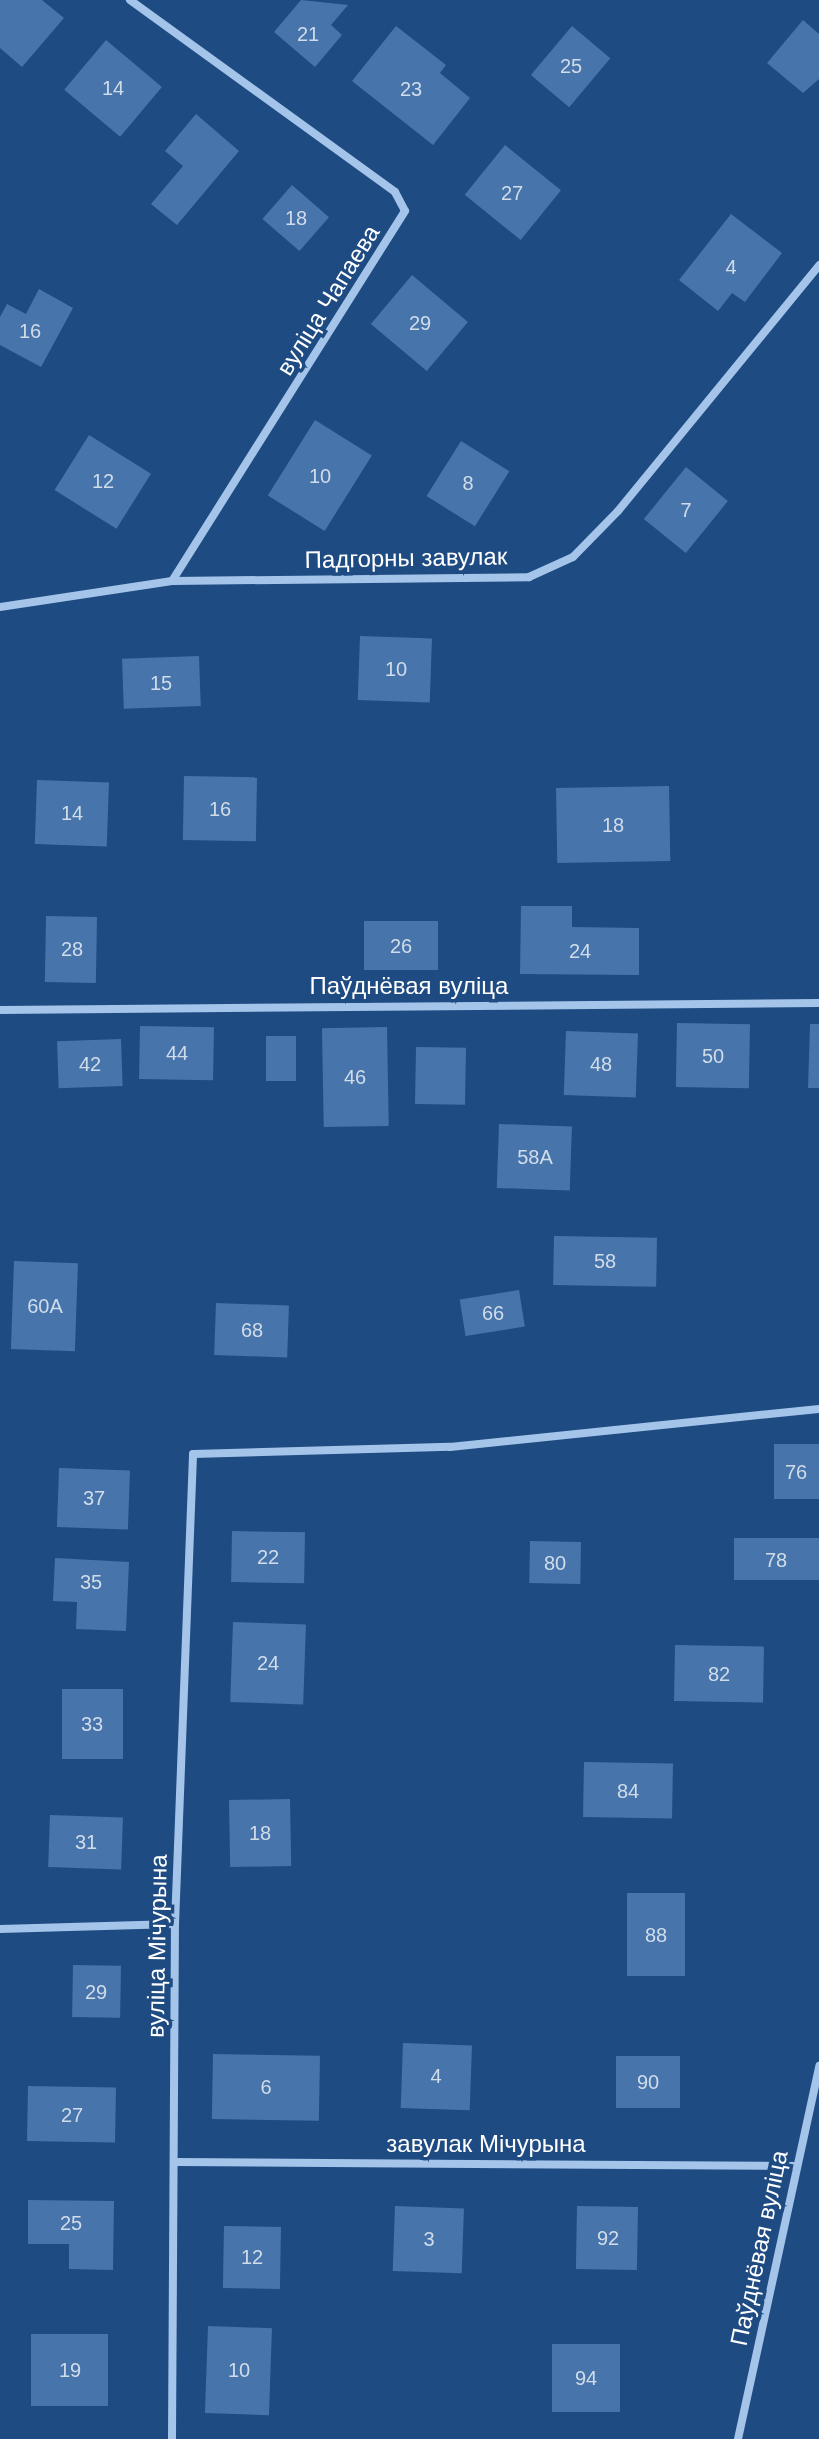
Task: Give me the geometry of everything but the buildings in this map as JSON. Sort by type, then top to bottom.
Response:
[{"type":"street","name":"вуліца Чапаева","points":[[130,0],[395,192],[405,211],[172,581]]},
{"type":"street","name":"Падгорны завулак","points":[[0,607],[172,581],[529,577],[573,557],[628,499],[819,265]]},
{"type":"street","name":"Паўднёвая вуліца","points":[[0,1010],[819,1003]]},
{"type":"street","name":"вуліца Мічурына","points":[[172,2439],[175,1924],[193,1454],[450,1447],[819,1409]]},
{"type":"street","points":[[0,1929],[175,1924]]},
{"type":"street","name":"Паўднёвая вуліца","points":[[738,2439],[819,2066]]},
{"type":"street","name":"завулак Мічурына","points":[[175,2162],[797,2166]]}]
